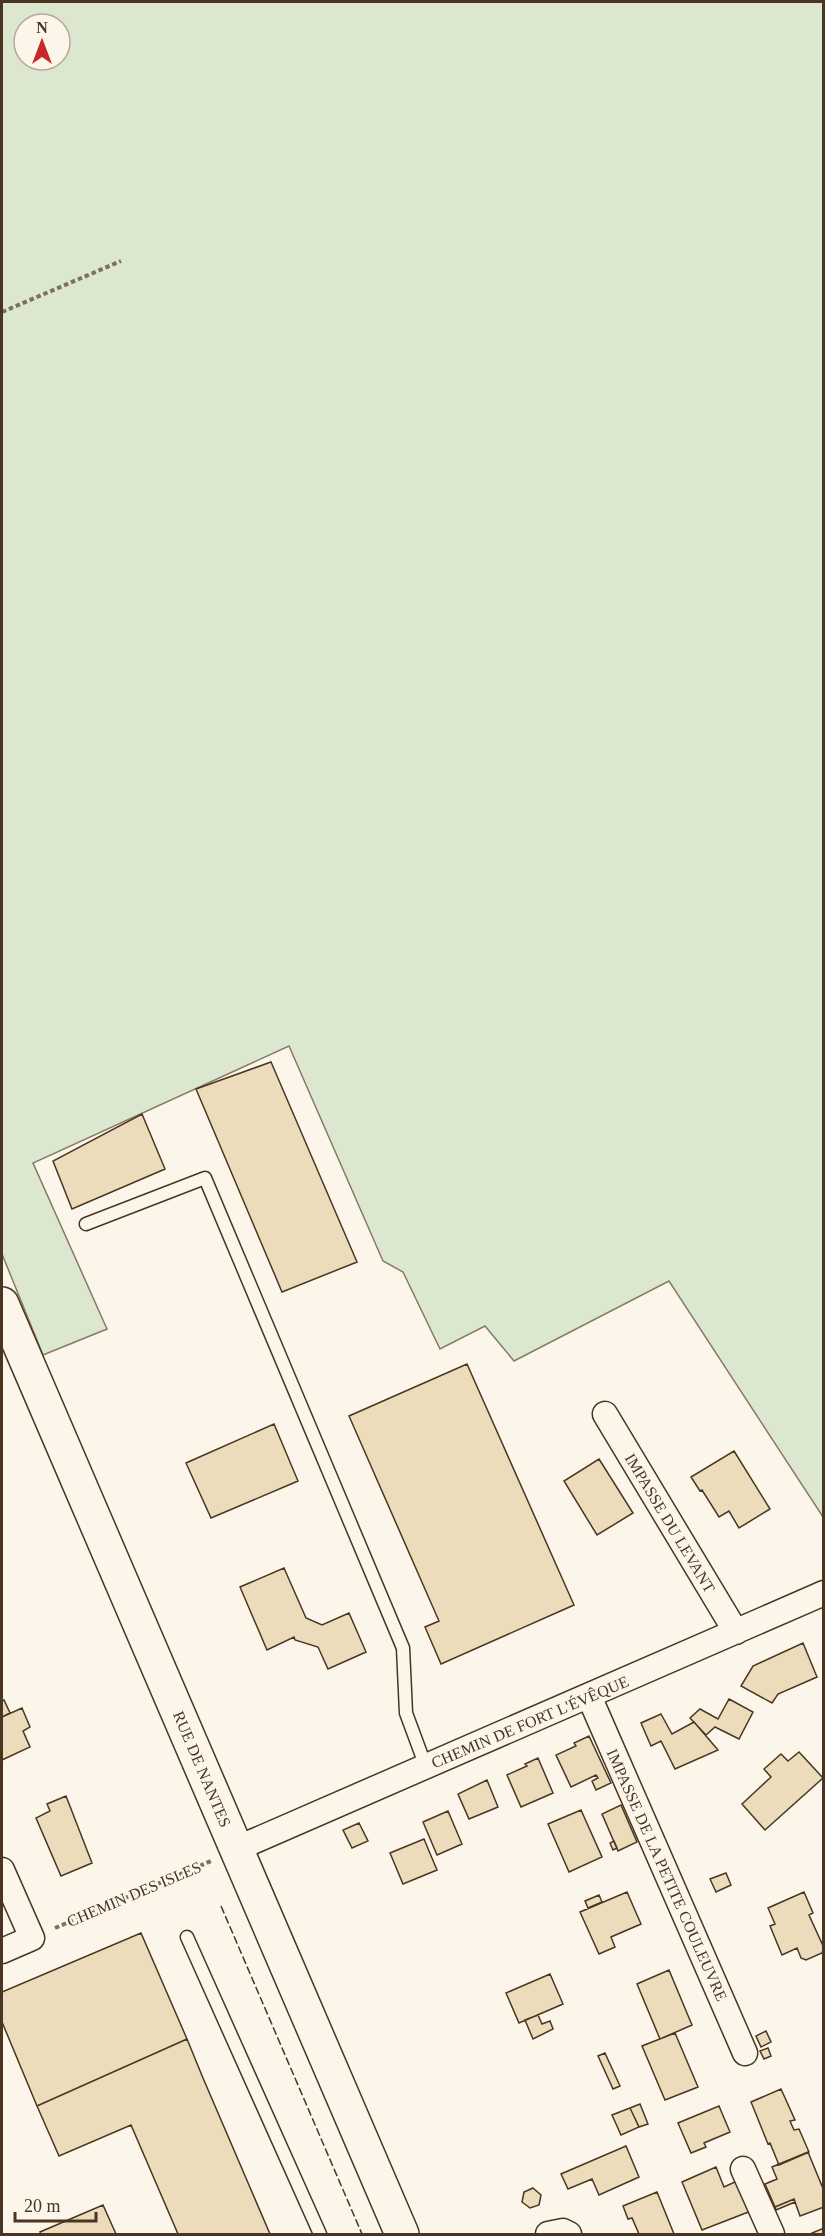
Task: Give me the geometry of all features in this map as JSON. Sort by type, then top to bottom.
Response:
[{"type":"main road","name":"RUE DE NANTES","points":[[2,1304],[402,2235]]},
{"type":"street","name":"IMPASSE DU LEVANT","points":[[605,1414],[736,1632]]},
{"type":"street","name":"CHEMIN DE FORT L'ÉVÊQUE","points":[[237,1851],[252,1842],[824,1593]]},
{"type":"street","name":"IMPASSE DE LA PETITE COULEUVRE","points":[[589,1696],[745,2053]]},
{"type":"street","points":[[2,1870],[32,1938],[2,1952]]},
{"type":"street","points":[[743,2169],[772,2235]]},
{"type":"street","points":[[548,2235],[563,2231],[570,2235]]},
{"type":"lane","points":[[86,1224],[205,1178],[403,1648],[406,1713],[426,1767]]},
{"type":"lane","points":[[187,1937],[320,2235]]},
{"type":"path","points":[[2,312],[121,261]]},
{"type":"path","name":"CHEMIN DES ISLES","points":[[32,1938],[237,1851]]},
{"type":"green space","points":[[2,2],[823,2],[823,1517],[669,1281],[514,1361],[485,1326],[440,1349],[403,1272],[383,1261],[289,1046],[33,1163],[107,1329],[43,1355],[2,1254]]},
{"type":"building","points":[[271,1062],[357,1262],[282,1292],[196,1089]]},
{"type":"building","points":[[142,1114],[165,1169],[72,1209],[53,1161]]},
{"type":"building","points":[[467,1364],[574,1605],[441,1664],[425,1627],[439,1621],[349,1416]]},
{"type":"building","points":[[274,1424],[298,1481],[211,1518],[186,1463]]},
{"type":"building","points":[[734,1451],[770,1509],[739,1528],[729,1511],[719,1517],[691,1477]]},
{"type":"building","points":[[599,1459],[633,1513],[597,1535],[564,1481]]},
{"type":"building","points":[[284,1568],[306,1618],[322,1625],[349,1613],[366,1652],[328,1669],[318,1647],[295,1640],[294,1637],[267,1650],[240,1587]]},
{"type":"building","points":[[803,1643],[817,1677],[778,1694],[772,1703],[741,1686],[753,1666]]},
{"type":"building","points":[[729,1699],[753,1712],[739,1739],[715,1727],[706,1735],[690,1718],[700,1709],[718,1719]]},
{"type":"building","points":[[4,1700],[10,1713],[2,1717],[2,1701]]},
{"type":"building","points":[[22,1708],[30,1727],[23,1731],[30,1747],[2,1760],[2,1717]]},
{"type":"building","points":[[661,1714],[672,1734],[694,1722],[718,1750],[675,1769],[661,1741],[651,1746],[641,1723]]},
{"type":"building","points":[[589,1736],[611,1783],[596,1790],[592,1781],[598,1778],[596,1775],[571,1787],[556,1755],[576,1746],[574,1743]]},
{"type":"building","points":[[799,1752],[823,1778],[765,1830],[742,1804],[771,1777],[764,1769],[781,1754],[788,1761]]},
{"type":"building","points":[[538,1758],[553,1793],[521,1807],[507,1775]]},
{"type":"building","points":[[487,1780],[498,1807],[469,1819],[458,1794]]},
{"type":"building","points":[[66,1796],[92,1863],[61,1876],[36,1818],[50,1811],[47,1804]]},
{"type":"building","points":[[621,1805],[637,1842],[618,1851],[602,1814]]},
{"type":"building","points":[[581,1810],[602,1857],[569,1872],[548,1824]]},
{"type":"building","points":[[448,1811],[462,1844],[437,1855],[423,1822]]},
{"type":"building","points":[[359,1823],[368,1841],[352,1848],[343,1830]]},
{"type":"building","points":[[424,1839],[437,1870],[403,1884],[390,1853]]},
{"type":"building","points":[[614,1841],[617,1848],[613,1850],[610,1843]]},
{"type":"building","points":[[726,1873],[731,1885],[716,1892],[710,1879]]},
{"type":"building","points":[[627,1892],[641,1924],[611,1937],[615,1947],[599,1954],[580,1912]]},
{"type":"building","points":[[804,1892],[813,1913],[809,1915],[824,1948],[822,1953],[806,1960],[801,1958],[797,1948],[782,1955],[770,1926],[775,1924],[768,1908]]},
{"type":"building","points":[[599,1895],[602,1902],[588,1908],[585,1901]]},
{"type":"building","points":[[141,1933],[187,2039],[37,2106],[2,2022],[2,1992]]},
{"type":"building","points":[[669,1970],[692,2025],[660,2039],[637,1984]]},
{"type":"building","points":[[550,1974],[563,2004],[519,2023],[506,1993]]},
{"type":"building","points":[[538,2015],[542,2024],[550,2021],[553,2029],[533,2039],[525,2020]]},
{"type":"building","points":[[766,2031],[771,2042],[761,2047],[756,2036]]},
{"type":"building","points":[[675,2033],[698,2087],[665,2100],[642,2046]]},
{"type":"building","points":[[187,2039],[270,2234],[178,2234],[131,2125],[59,2156],[37,2106]]},
{"type":"building","points":[[768,2048],[771,2056],[764,2059],[760,2051]]},
{"type":"building","points":[[605,2053],[620,2086],[613,2089],[598,2056]]},
{"type":"building","points":[[781,2089],[795,2120],[790,2121],[794,2130],[799,2129],[809,2152],[779,2165],[751,2102]]},
{"type":"building","points":[[640,2104],[648,2124],[639,2127],[630,2108]]},
{"type":"building","points":[[719,2106],[730,2132],[704,2143],[706,2147],[691,2153],[678,2123]]},
{"type":"building","points":[[630,2108],[639,2127],[621,2135],[612,2115]]},
{"type":"building","points":[[626,2146],[639,2177],[599,2195],[592,2179],[568,2189],[561,2174]]},
{"type":"building","points":[[808,2152],[824,2191],[824,2207],[800,2216],[794,2199],[775,2207],[765,2184],[777,2179],[772,2167]]},
{"type":"building","points":[[716,2167],[724,2187],[737,2181],[751,2211],[702,2230],[682,2182]]},
{"type":"building","points":[[533,2188],[541,2195],[539,2205],[530,2208],[522,2202],[524,2192]]},
{"type":"building","points":[[657,2192],[674,2234],[639,2234],[632,2218],[628,2219],[623,2206]]},
{"type":"building","points":[[794,2199],[795,2202],[776,2210],[775,2207]]},
{"type":"building","points":[[103,2205],[116,2234],[41,2234],[40,2232]]},
{"type":"building","points":[[824,2228],[824,2234],[812,2234],[812,2233]]},
{"type":"fence","points":[[221,1906],[362,2234]]}]
